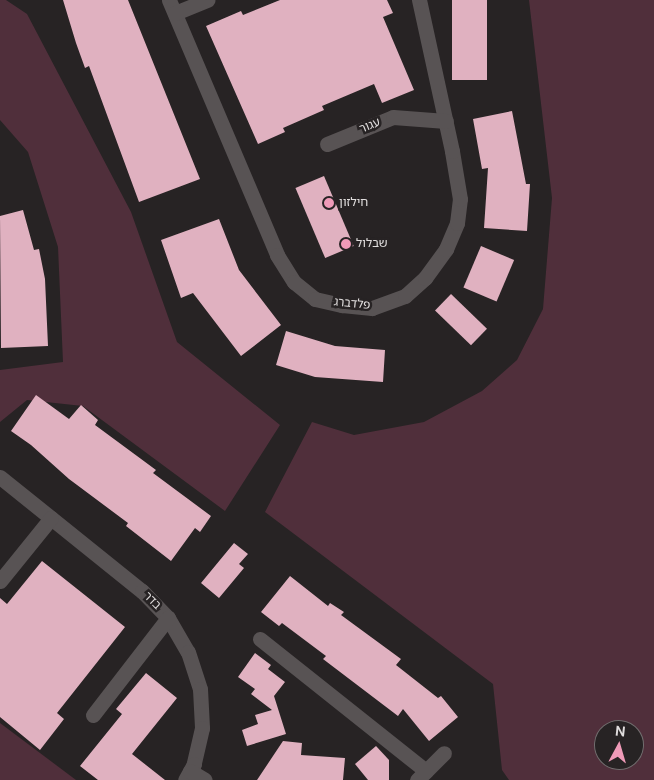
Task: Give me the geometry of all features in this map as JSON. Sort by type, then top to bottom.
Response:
[{"type":"street","points":[[172,7],[207,0]]},
{"type":"street","name":"פלדברג","points":[[172,7],[277,255],[294,282],[316,298],[342,305],[372,308],[405,296],[425,278],[446,249],[457,223],[460,199],[446,121],[419,0]]},
{"type":"street","name":"עגור","points":[[327,144],[393,117],[446,121]]},
{"type":"street","name":"בדר","points":[[0,477],[142,591],[168,618],[188,652],[200,689],[202,728],[194,764],[188,776]]},
{"type":"street","points":[[0,582],[50,518]]},
{"type":"street","points":[[93,715],[168,618]]},
{"type":"street","points":[[260,639],[421,776],[444,753]]},
{"type":"street","points":[[188,776],[204,780]]},
{"type":"shaded area","points":[[0,0],[6,0],[27,14],[131,212],[177,342],[280,425],[225,511],[83,406],[27,400],[0,422],[0,370],[63,362],[58,247],[28,152],[0,120]]},
{"type":"shaded area","points":[[529,0],[654,0],[654,780],[509,780],[502,770],[493,684],[265,512],[312,422],[354,435],[424,422],[482,391],[517,360],[543,309],[552,198]]},
{"type":"shaded area","points":[[0,723],[76,780],[0,780]]},
{"type":"building","points":[[63,0],[128,0],[200,179],[139,202],[89,66],[85,68]]},
{"type":"building","points":[[280,0],[387,0],[393,13],[383,17],[414,90],[382,103],[374,84],[322,106],[324,110],[283,128],[285,132],[258,144],[206,26],[241,11],[243,15]]},
{"type":"building","points":[[452,0],[487,0],[487,80],[452,80]]},
{"type":"building","points":[[512,111],[526,184],[530,184],[527,231],[484,228],[488,168],[482,169],[473,119]]},
{"type":"building","points":[[324,176],[354,246],[325,258],[295,188]]},
{"type":"building","points":[[23,210],[34,250],[39,249],[45,279],[48,346],[1,348],[0,216]]},
{"type":"building","points":[[219,219],[239,270],[281,325],[241,356],[193,293],[181,298],[161,240]]},
{"type":"building","points":[[481,246],[514,260],[497,301],[463,287]]},
{"type":"building","points":[[451,294],[487,329],[471,345],[435,311]]},
{"type":"building","points":[[286,331],[335,346],[385,350],[383,382],[315,377],[276,365]]},
{"type":"building","points":[[36,395],[69,419],[81,405],[98,420],[95,425],[156,470],[153,473],[211,516],[200,532],[195,528],[171,561],[126,526],[128,523],[69,479],[31,445],[11,431]]},
{"type":"building","points":[[234,543],[248,554],[239,564],[244,568],[219,598],[201,583]]},
{"type":"building","points":[[42,561],[125,627],[57,713],[64,719],[40,750],[0,717],[0,598],[7,604]]},
{"type":"building","points":[[290,576],[328,606],[330,603],[344,612],[341,615],[401,659],[396,665],[438,698],[441,696],[458,717],[429,741],[403,709],[398,716],[323,659],[326,656],[282,623],[279,626],[261,612]]},
{"type":"building","points":[[255,653],[271,665],[268,669],[285,682],[274,696],[286,734],[247,746],[242,730],[258,724],[255,715],[272,710],[251,694],[255,689],[238,677]]},
{"type":"building","points":[[146,673],[177,698],[132,754],[165,780],[98,780],[80,766],[122,714],[116,709]]},
{"type":"building","points":[[283,741],[302,743],[301,755],[345,758],[343,780],[257,780]]},
{"type":"building","points":[[376,746],[389,760],[389,780],[368,780],[355,764]]},
{"type":"place","name":"חילזון","points":[[329,203]]},
{"type":"place","name":"שבלול","points":[[346,244]]}]
